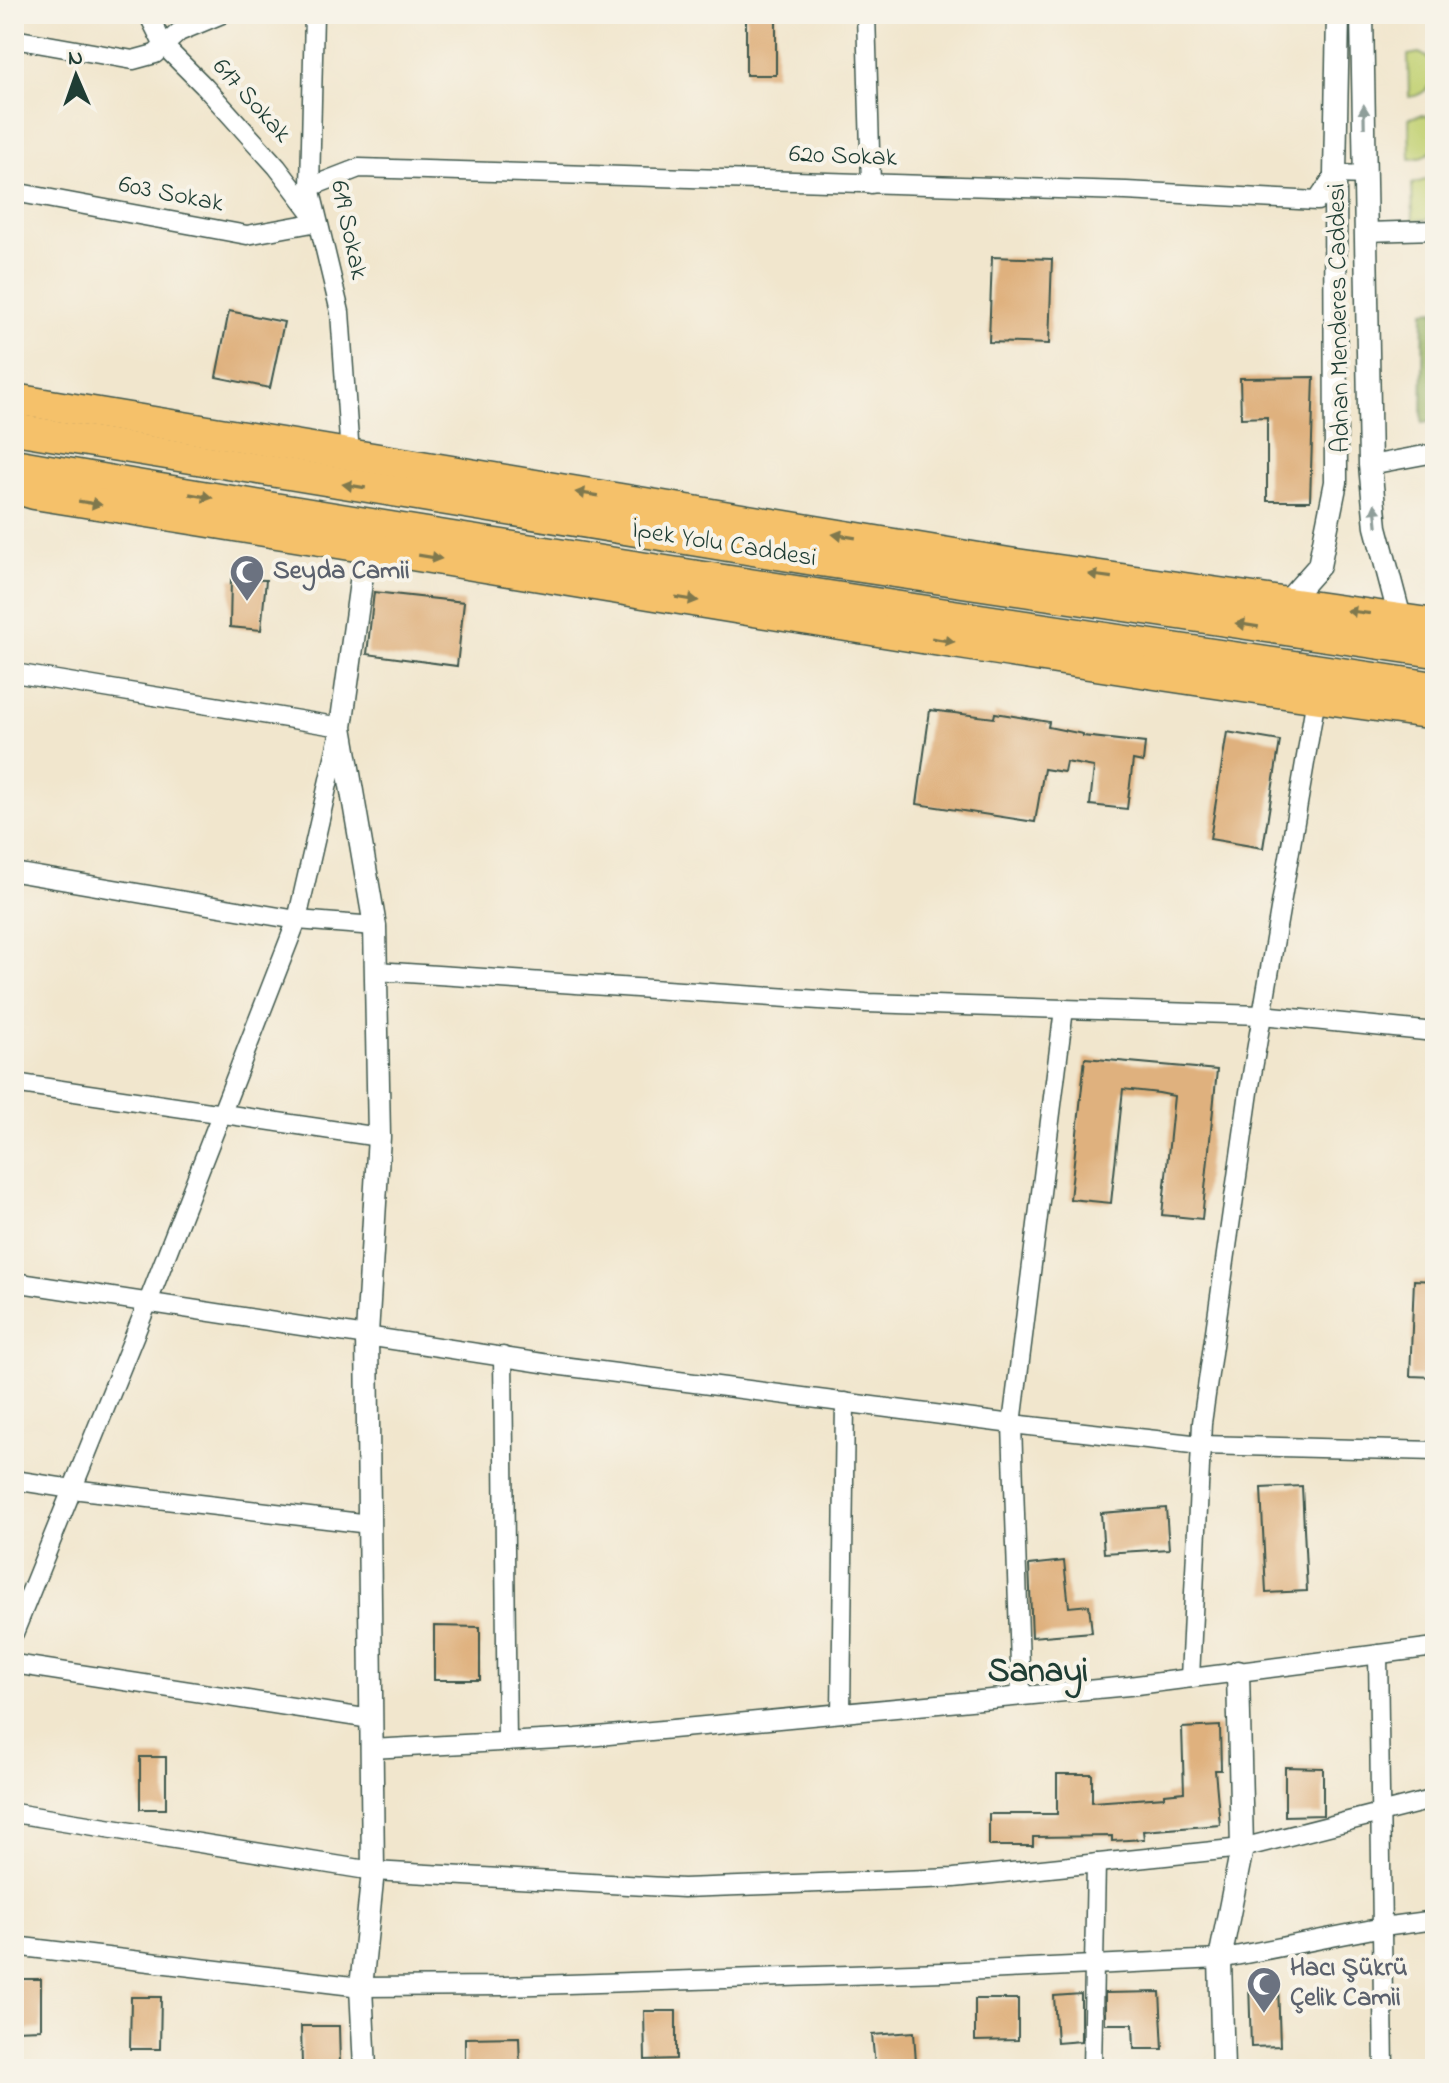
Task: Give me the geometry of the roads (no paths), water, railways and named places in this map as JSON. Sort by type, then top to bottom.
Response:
[{"type":"highway","points":[[14,399],[1009,563],[1435,624]]},
{"type":"highway","name":"İpek Yolu Caddesi","points":[[14,429],[814,560],[1435,652]]},
{"type":"highway","name":"İpek Yolu Caddesi","points":[[14,464],[815,596],[1435,687]]},
{"type":"highway","points":[[14,488],[34,494],[1316,698],[1435,714]]},
{"type":"street","name":"617 Sokak","points":[[148,14],[164,46],[277,167],[318,222]]},
{"type":"street","points":[[14,39],[133,60],[155,54],[179,32],[222,14]]},
{"type":"street","name":"619 Sokak","points":[[314,14],[310,187],[340,312],[350,455]]},
{"type":"street","points":[[866,14],[871,184]]},
{"type":"street","name":"Adnan Menderes Caddesi","points":[[1287,602],[1319,566],[1336,482],[1338,14]]},
{"type":"street","name":"Adnan Menderes Caddesi","points":[[1362,14],[1370,465],[1376,527],[1400,618]]},
{"type":"street","name":"620 Sokak","points":[[310,187],[359,168],[1126,191],[1317,201],[1335,174]]},
{"type":"street","points":[[1335,174],[1365,175]]},
{"type":"street","name":"603 Sokak","points":[[14,192],[247,235],[318,222]]},
{"type":"street","points":[[1366,232],[1435,230]]},
{"type":"street","points":[[1370,465],[1435,453]]},
{"type":"street","points":[[14,1633],[148,1302],[297,920],[341,727],[366,546]]},
{"type":"street","points":[[14,673],[341,727]]},
{"type":"street","points":[[1190,1678],[1201,1445],[1240,1155],[1316,698]]},
{"type":"street","points":[[341,727],[375,926],[379,1137],[367,1334],[373,1871],[361,1987],[365,2069]]},
{"type":"street","points":[[14,872],[297,920],[375,926]]},
{"type":"street","points":[[376,971],[866,1003],[1262,1015],[1435,1032]]},
{"type":"street","points":[[1021,1696],[1012,1424],[1064,1009]]},
{"type":"street","points":[[14,1083],[379,1137]]},
{"type":"street","points":[[14,1282],[503,1356],[1012,1424],[1201,1445],[1435,1451]]},
{"type":"street","points":[[503,1356],[507,1742]]},
{"type":"street","points":[[841,1713],[845,1402]]},
{"type":"street","points":[[14,1480],[369,1524]]},
{"type":"street","points":[[371,1749],[577,1738],[1021,1696],[1435,1647]]},
{"type":"street","points":[[1378,1654],[1384,2069]]},
{"type":"street","points":[[14,1664],[371,1719]]},
{"type":"street","points":[[1223,2069],[1220,1959],[1242,1848],[1238,1672]]},
{"type":"street","points":[[14,1813],[373,1871],[683,1888],[954,1878],[1242,1848],[1435,1799]]},
{"type":"street","points":[[1092,2069],[1096,1863]]},
{"type":"street","points":[[14,1946],[361,1987],[927,1973],[1220,1959],[1435,1920]]},
{"type":"place","name":"Seyda Camii","points":[[247,603]]},
{"type":"place","name":"Hacı Şükrü Çelik Camii","points":[[1264,2015]]},
{"type":"district","name":"Sanayi","points":[[1038,1673]]}]
